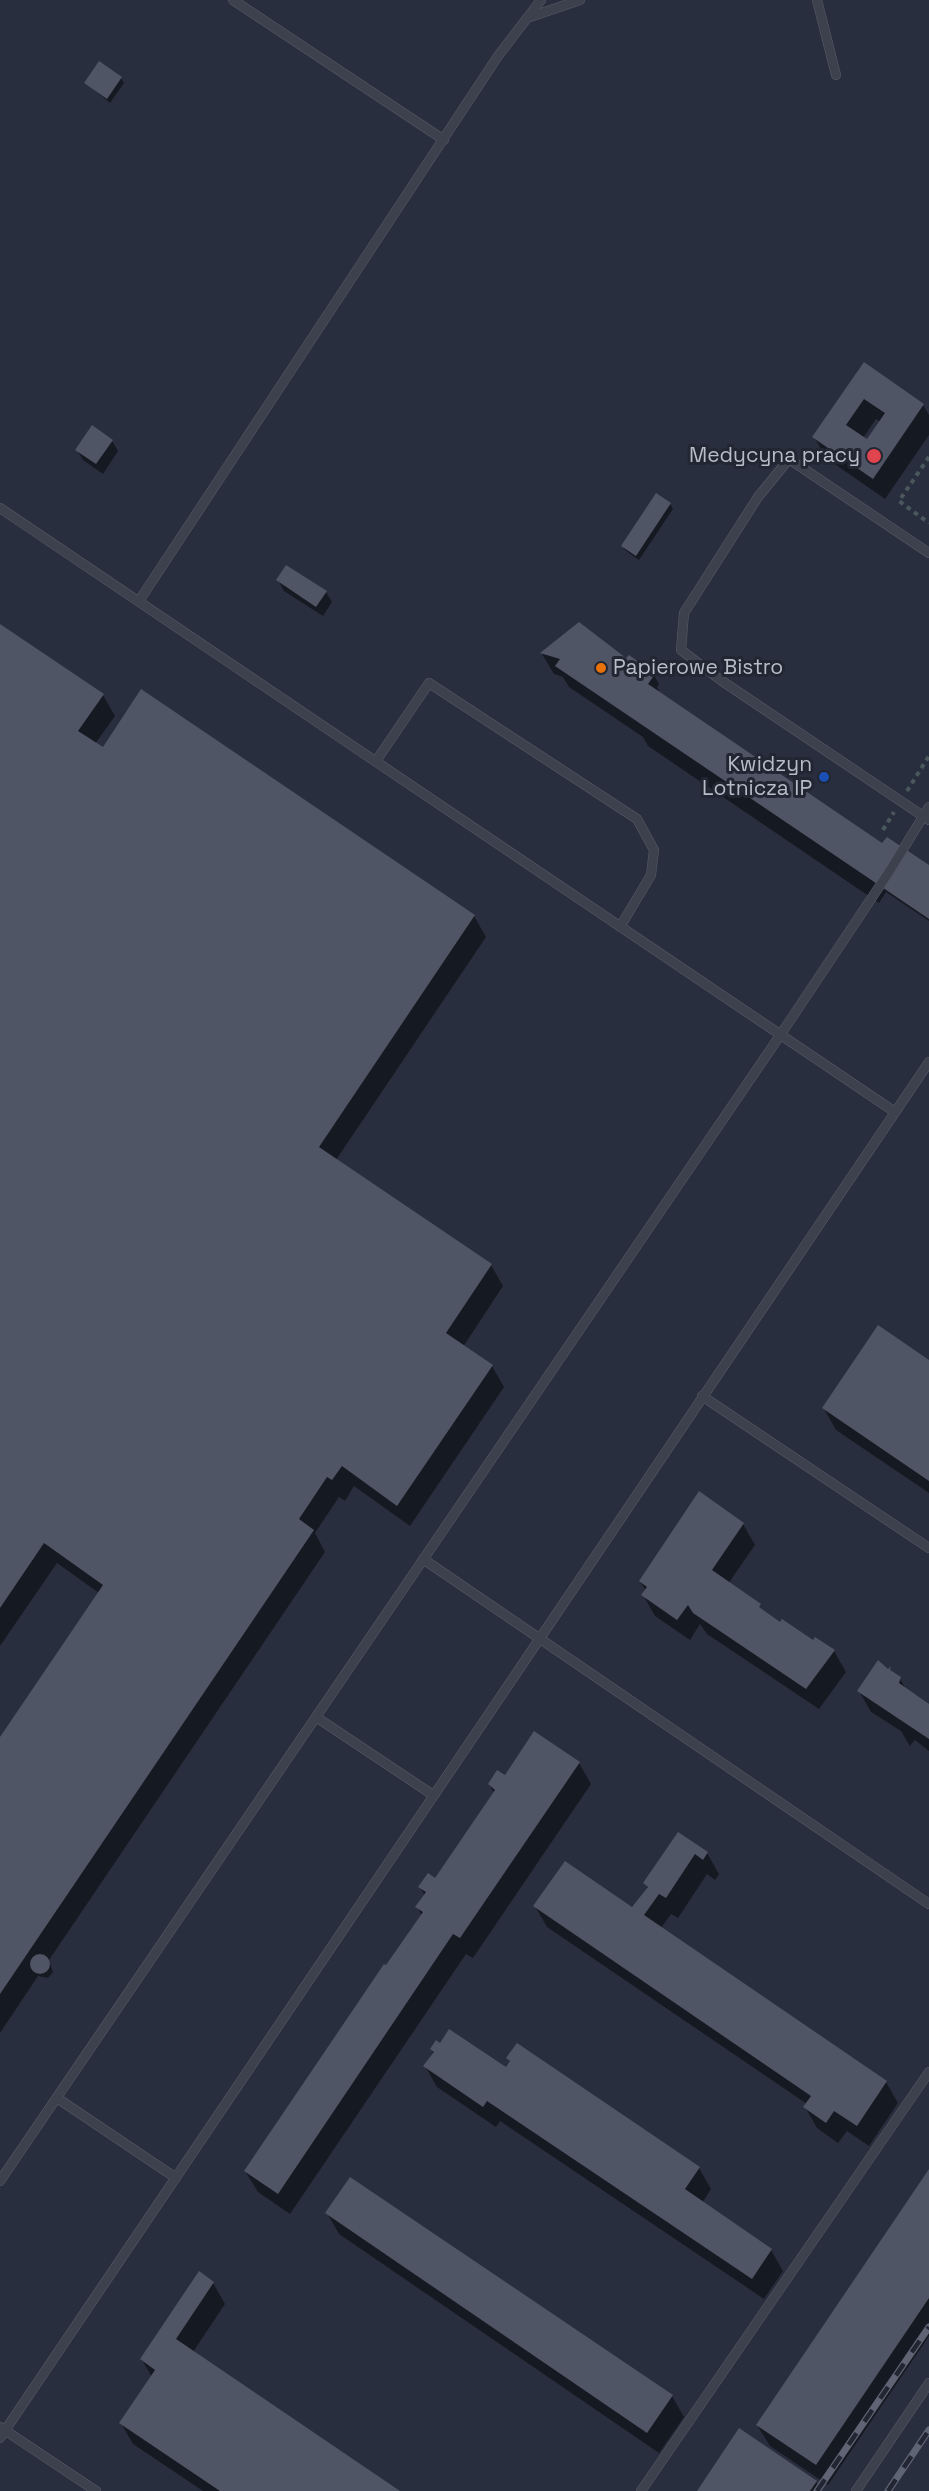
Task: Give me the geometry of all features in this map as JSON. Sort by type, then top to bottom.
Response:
[{"type":"lane","points":[[233,0],[444,140]]},
{"type":"lane","points":[[139,602],[498,56],[541,0]]},
{"type":"lane","points":[[530,17],[580,0]]},
{"type":"lane","points":[[817,0],[836,75]]},
{"type":"lane","points":[[926,818],[722,681],[681,650],[684,613],[758,497],[789,459],[929,553]]},
{"type":"lane","points":[[0,508],[895,1112]]},
{"type":"lane","points":[[376,761],[429,683],[637,819],[654,850],[651,875],[620,927]]},
{"type":"lane","points":[[0,2181],[781,1034],[926,818],[929,807]]},
{"type":"lane","points":[[96,2491],[2,2432],[929,1062]]},
{"type":"lane","points":[[702,1396],[929,1548]]},
{"type":"lane","points":[[423,1559],[540,1636],[929,1904]]},
{"type":"lane","points":[[316,1716],[433,1795]]},
{"type":"lane","points":[[640,2491],[929,2072]]},
{"type":"lane","points":[[57,2098],[176,2178]]},
{"type":"lane","points":[[856,2491],[929,2383]]},
{"type":"path","points":[[929,457],[899,501],[929,523]]},
{"type":"building","points":[[99,61],[122,77],[107,99],[84,83]]},
{"type":"building","points":[[864,362],[924,404],[873,479],[812,437]],"holes":[[[864,399],[885,413],[867,439],[846,425]]]},
{"type":"building","points":[[92,425],[113,440],[96,464],[75,450]]},
{"type":"building","points":[[656,493],[671,503],[636,556],[621,546]]},
{"type":"building","points":[[286,565],[327,591],[316,607],[276,580]]},
{"type":"building","points":[[579,622],[626,658],[629,655],[643,665],[645,667],[642,669],[653,677],[648,684],[882,843],[887,837],[929,865],[929,919],[555,666],[560,659],[540,653]]},
{"type":"building","points":[[0,624],[104,694],[78,731],[103,747],[141,689],[475,915],[319,1147],[492,1264],[446,1333],[493,1365],[397,1506],[342,1466],[332,1480],[327,1477],[299,1519],[314,1530],[0,1994],[0,1737],[103,1585],[44,1543],[0,1608]]},
{"type":"building","points":[[878,1325],[929,1360],[929,1481],[822,1408]]},
{"type":"building","points":[[699,1491],[744,1523],[712,1570],[761,1604],[759,1607],[780,1622],[782,1619],[813,1640],[815,1637],[835,1650],[806,1689],[693,1613],[688,1605],[677,1620],[641,1595],[647,1587],[639,1581]]},
{"type":"building","points":[[878,1660],[888,1669],[891,1666],[890,1670],[901,1677],[899,1683],[929,1704],[929,1739],[857,1691]]},
{"type":"building","points":[[534,1731],[580,1762],[460,1938],[453,1934],[278,2194],[244,2171],[384,1964],[386,1965],[423,1912],[415,1907],[426,1892],[418,1887],[428,1873],[435,1878],[495,1790],[488,1784],[497,1770],[505,1775]]},
{"type":"building","points":[[678,1832],[708,1852],[703,1860],[695,1854],[666,1898],[659,1894],[644,1915],[887,2081],[857,2126],[834,2111],[826,2123],[803,2107],[811,2096],[533,1906],[565,1861],[632,1907],[648,1887],[643,1883]]},
{"type":"building","points":[[36,1954],[44,1954],[50,1960],[50,1968],[44,1974],[36,1974],[30,1968],[30,1960]]},
{"type":"building","points":[[449,2029],[506,2067],[510,2061],[506,2058],[517,2043],[700,2167],[685,2189],[772,2249],[752,2279],[487,2101],[483,2107],[423,2066],[434,2052],[430,2049],[436,2040],[440,2043]]},
{"type":"building","points":[[929,2169],[929,2298],[816,2465],[756,2425]]},
{"type":"building","points":[[350,2177],[673,2395],[647,2433],[325,2213]]},
{"type":"building","points":[[199,2271],[214,2282],[176,2339],[400,2491],[220,2491],[119,2423],[155,2370],[140,2359]]},
{"type":"building","points":[[739,2428],[817,2481],[810,2491],[697,2491]]},
{"type":"railway","points":[[817,2491],[929,2327]]},
{"type":"railway","points":[[888,2491],[929,2430]]},
{"type":"place","name":"Medycyna pracy","points":[[874,456]]},
{"type":"place","name":"Papierowe Bistro","points":[[601,668]]},
{"type":"place","name":"Kwidzyn Lotnicza IP","points":[[824,777]]}]
